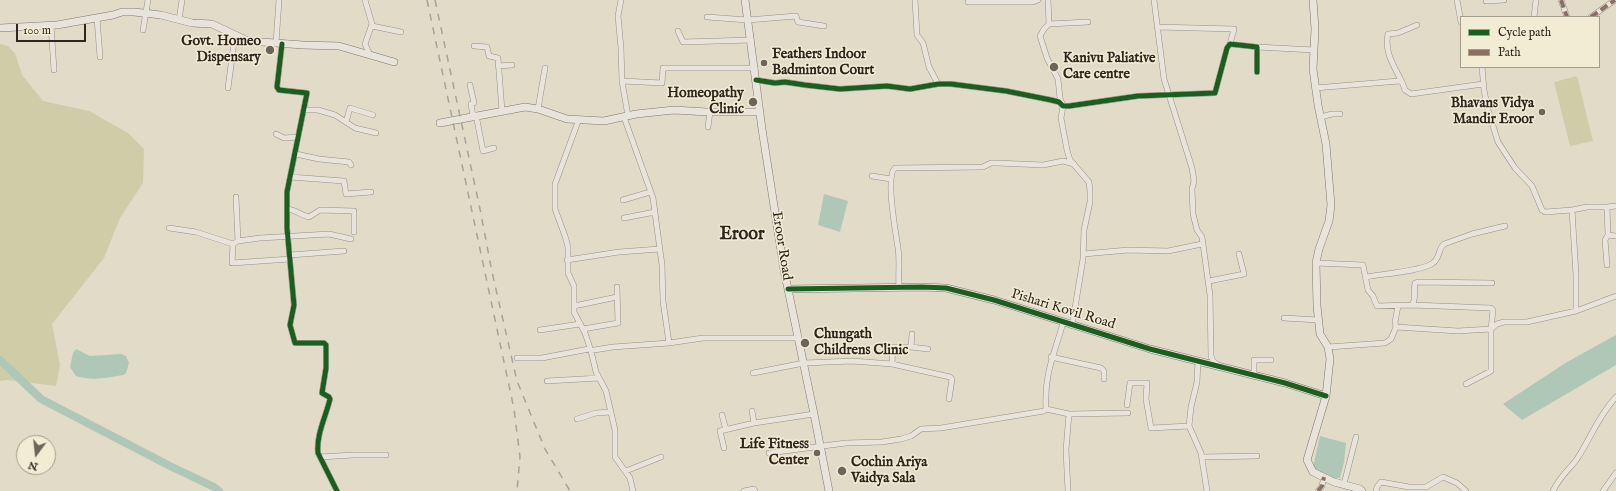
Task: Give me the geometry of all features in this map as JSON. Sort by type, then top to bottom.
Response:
[{"type":"main road","name":"Eroor Road","points":[[745,0],[760,112],[788,289],[829,491]]},
{"type":"main road","points":[[1313,0],[1313,69],[1315,88],[1326,144],[1331,205],[1329,222],[1319,249],[1316,263],[1318,320],[1320,334],[1328,348],[1330,368],[1326,396],[1307,460],[1312,472],[1344,484],[1360,488],[1362,491]]},
{"type":"main road","points":[[0,28],[77,22],[122,12],[147,13],[192,23],[212,24],[248,41],[339,46],[394,62]]},
{"type":"main road","points":[[440,123],[525,107],[538,109],[567,119],[604,121],[626,116],[674,110],[760,112]]},
{"type":"main road","name":"Pishari Kovil Road","points":[[788,289],[946,288],[994,300],[1072,326],[1150,349],[1285,383],[1326,396]]},
{"type":"street","points":[[143,30],[148,0]]},
{"type":"street","points":[[179,20],[182,0]]},
{"type":"street","points":[[279,0],[277,86],[279,90],[307,93],[288,192],[287,209],[294,305],[290,325],[295,343],[324,343],[327,346],[326,368],[322,394],[330,399],[318,444],[318,453],[337,491]]},
{"type":"street","points":[[365,0],[372,24],[365,44],[370,55]]},
{"type":"street","points":[[621,0],[618,16],[626,116],[655,212],[663,270],[663,301],[669,343]]},
{"type":"street","points":[[915,0],[917,35],[923,43],[929,67],[938,84]]},
{"type":"street","points":[[968,2],[1033,2],[1038,0]]},
{"type":"street","points":[[1048,0],[1049,24]]},
{"type":"street","points":[[1154,0],[1164,79],[1192,168],[1194,181],[1192,189],[1194,214],[1197,230],[1202,237],[1208,281],[1212,356],[1213,361],[1220,367]]},
{"type":"street","points":[[1457,0],[1460,16]]},
{"type":"street","points":[[1486,1],[1504,0]]},
{"type":"street","points":[[1533,0],[1536,0],[1534,16]]},
{"type":"street","points":[[1561,0],[1567,16]]},
{"type":"street","points":[[1592,16],[1615,0]]},
{"type":"street","points":[[707,17],[748,20],[796,16],[798,22],[824,26]]},
{"type":"street","points":[[97,18],[100,57]]},
{"type":"street","points":[[1072,326],[1084,254],[1084,230],[1090,202],[1090,191],[1089,182],[1070,160],[1061,118],[1063,106],[1060,98],[1058,79],[1047,58],[1040,36],[1049,24],[1088,22]]},
{"type":"street","points":[[50,25],[54,70]]},
{"type":"street","points":[[1417,25],[1398,33],[1388,34],[1386,41],[1390,57],[1405,90],[1411,94],[1484,84]]},
{"type":"street","points":[[372,26],[401,32]]},
{"type":"street","points":[[756,80],[840,89],[887,86],[910,89],[938,84],[1006,91],[1059,102],[1063,106],[1138,96],[1215,93],[1227,48],[1230,44],[1234,29],[1158,27]]},
{"type":"street","points":[[678,31],[683,42],[751,40]]},
{"type":"street","points":[[228,88],[235,35]]},
{"type":"street","points":[[1230,44],[1314,50]]},
{"type":"street","points":[[474,46],[487,47],[489,56],[498,58],[502,111]]},
{"type":"street","points":[[1256,72],[1257,47]]},
{"type":"street","points":[[498,66],[512,65]]},
{"type":"street","points":[[538,109],[545,68]]},
{"type":"street","points":[[622,81],[662,83],[664,68],[755,68]]},
{"type":"street","points":[[1482,68],[1488,110],[1498,142],[1515,168],[1532,186],[1542,210],[1545,212],[1572,210],[1587,207],[1616,206]]},
{"type":"street","points":[[1315,88],[1402,82]]},
{"type":"street","points":[[470,85],[474,103],[471,104],[483,151],[494,148]]},
{"type":"street","points":[[346,122],[350,108],[373,115]]},
{"type":"street","points":[[304,110],[318,110],[335,114],[355,128],[376,133]]},
{"type":"street","points":[[708,127],[710,112]]},
{"type":"street","points":[[1321,117],[1332,114],[1340,114]]},
{"type":"street","points":[[579,119],[555,184],[555,209],[566,236],[568,247],[568,273],[574,286],[574,312],[582,326],[596,372],[606,391],[615,430],[615,457],[630,478],[633,491]]},
{"type":"street","points":[[276,134],[284,138],[298,137]]},
{"type":"street","points":[[296,154],[319,159],[349,162],[351,165]]},
{"type":"street","points":[[899,288],[898,246],[894,222],[892,170],[897,167],[983,166],[991,163],[1043,165],[1062,161],[1074,164]]},
{"type":"street","points":[[872,176],[892,178]]},
{"type":"street","points":[[290,177],[344,181],[346,194],[371,192]]},
{"type":"street","points":[[623,200],[650,192]]},
{"type":"street","points":[[236,197],[238,241]]},
{"type":"street","points":[[1607,207],[1608,234],[1605,240],[1607,266]]},
{"type":"street","points":[[287,209],[296,210],[302,216],[309,217],[320,210],[354,211],[354,232]]},
{"type":"street","points":[[1572,210],[1576,275],[1576,310]]},
{"type":"street","points":[[624,218],[655,212]]},
{"type":"street","points":[[1366,277],[1429,265],[1438,257],[1440,247],[1444,244],[1472,234],[1505,226]]},
{"type":"street","points":[[169,228],[196,232],[233,244],[238,241],[260,238],[329,234],[351,238]]},
{"type":"street","points":[[1608,234],[1616,236]]},
{"type":"street","points":[[233,244],[232,263],[344,251]]},
{"type":"street","points":[[1084,254],[1128,250],[1168,251],[1202,244]]},
{"type":"street","points":[[567,260],[619,252],[660,249]]},
{"type":"street","points":[[1208,281],[1244,274],[1239,254]]},
{"type":"street","points":[[1316,263],[1363,265],[1368,290],[1373,296],[1377,306],[1412,305],[1491,308],[1493,310],[1491,330],[1491,371],[1466,384]]},
{"type":"street","points":[[1412,305],[1415,298],[1414,285],[1418,282],[1492,283]]},
{"type":"street","points":[[540,330],[618,323],[617,287]]},
{"type":"street","points":[[1396,327],[1458,331],[1491,330],[1497,324],[1504,322],[1527,322],[1576,310],[1616,296]]},
{"type":"street","points":[[574,306],[617,297]]},
{"type":"street","points":[[1328,348],[1385,342],[1391,339],[1396,327],[1395,322],[1398,306]]},
{"type":"street","points":[[1284,318],[1318,320]]},
{"type":"street","points":[[1046,409],[1046,390],[1051,357],[1063,323]]},
{"type":"street","points":[[911,347],[912,334]]},
{"type":"street","points":[[517,358],[542,358],[624,345],[669,343],[703,338],[798,338]]},
{"type":"street","points":[[892,364],[893,346],[928,349]]},
{"type":"street","points":[[1051,357],[1101,368],[1104,371],[1104,379]]},
{"type":"street","points":[[1254,375],[1254,360],[1271,360]]},
{"type":"street","points":[[753,373],[804,363],[852,361],[892,364],[950,377],[952,379],[949,399]]},
{"type":"street","points":[[1198,361],[1197,382],[1191,408],[1190,426],[1202,457],[1207,491]]},
{"type":"street","points":[[547,381],[599,378]]},
{"type":"street","points":[[1127,405],[1130,383],[1147,383],[1146,399],[1151,428],[1190,426]]},
{"type":"street","points":[[1555,490],[1558,480],[1576,460],[1606,408],[1616,397]]},
{"type":"street","points":[[769,453],[846,443],[901,440],[911,436],[921,429],[1044,412],[1046,409],[1070,414],[1128,413]]},
{"type":"street","points":[[752,411],[754,423]]},
{"type":"street","points":[[577,419],[596,413],[611,412]]},
{"type":"street","points":[[724,448],[720,431],[754,423],[814,414]]},
{"type":"street","points":[[1068,491],[1066,450],[1070,414]]},
{"type":"street","points":[[722,415],[726,430]]},
{"type":"street","points":[[1344,484],[1356,437]]},
{"type":"street","points":[[320,457],[353,455],[386,456]]},
{"type":"street","points":[[1202,457],[1257,456]]},
{"type":"street","points":[[626,471],[662,457]]},
{"type":"street","points":[[1603,491],[1616,473]]},
{"type":"street","points":[[1318,491],[1322,486],[1324,477]]},
{"type":"street","points":[[1376,491],[1381,482],[1409,487],[1426,487],[1443,477],[1457,483],[1466,491]]},
{"type":"street","points":[[744,491],[754,489],[755,491]]},
{"type":"shaded area","points":[[0,44],[8,46],[15,53],[22,75],[43,101],[89,111],[128,133],[144,149],[143,183],[120,218],[104,258],[52,324],[60,365],[56,386],[7,380],[0,381]]},
{"type":"shaded area","points":[[1577,76],[1593,141],[1570,146],[1554,82]]},
{"type":"shaded area","points":[[824,194],[848,201],[840,232],[818,225]]},
{"type":"shaded area","points":[[1616,335],[1616,365],[1522,420],[1503,404],[1567,362]]},
{"type":"shaded area","points":[[76,349],[90,356],[121,354],[126,356],[129,363],[126,373],[123,375],[100,378],[82,378],[76,376],[70,367],[73,353]]},
{"type":"shaded area","points":[[1320,436],[1346,443],[1344,462],[1340,478],[1325,476],[1313,467]]},
{"type":"waterway","points":[[0,360],[41,399],[170,466],[214,487],[219,491]]},
{"type":"railway","points":[[427,0],[514,409],[520,457],[517,491]]},
{"type":"railway","points":[[435,0],[492,272],[517,381],[545,449],[570,491]]},
{"type":"marked path","points":[[1561,0],[1567,16]]},
{"type":"marked path","points":[[1592,16],[1615,0]]},
{"type":"marked path","points":[[1318,491],[1322,486],[1324,477]]},
{"type":"cycle path","points":[[282,44],[277,87],[279,90],[307,93],[287,192],[287,228],[294,305],[290,325],[295,343],[324,343],[326,345],[326,368],[322,393],[330,399],[318,439],[318,453],[337,491]]},
{"type":"cycle path","points":[[756,80],[840,89],[887,86],[910,89],[938,84],[951,84],[1006,91],[1051,100],[1059,102],[1063,106],[1069,106],[1138,96],[1215,93],[1227,48],[1230,44],[1257,47],[1257,72]]},
{"type":"cycle path","points":[[788,289],[946,288],[994,300],[1150,349],[1285,383],[1326,396]]},
{"type":"place","name":"Govt. Homeo Dispensary","points":[[270,50]]},
{"type":"place","name":"Feathers Indoor Badminton Court","points":[[764,63]]},
{"type":"place","name":"Kanivu Paliative Care centre","points":[[1054,67]]},
{"type":"place","name":"Homeopathy Clinic","points":[[753,102]]},
{"type":"place","name":"Bhavans Vidya Mandir Eroor","points":[[1542,112]]},
{"type":"place","name":"Chungath Childrens Clinic","points":[[805,343]]},
{"type":"place","name":"Life Fitness Center","points":[[817,453]]},
{"type":"place","name":"Cochin Ariya Vaidya Sala","points":[[842,471]]},
{"type":"district","name":"Eroor","points":[[742,235]]}]
